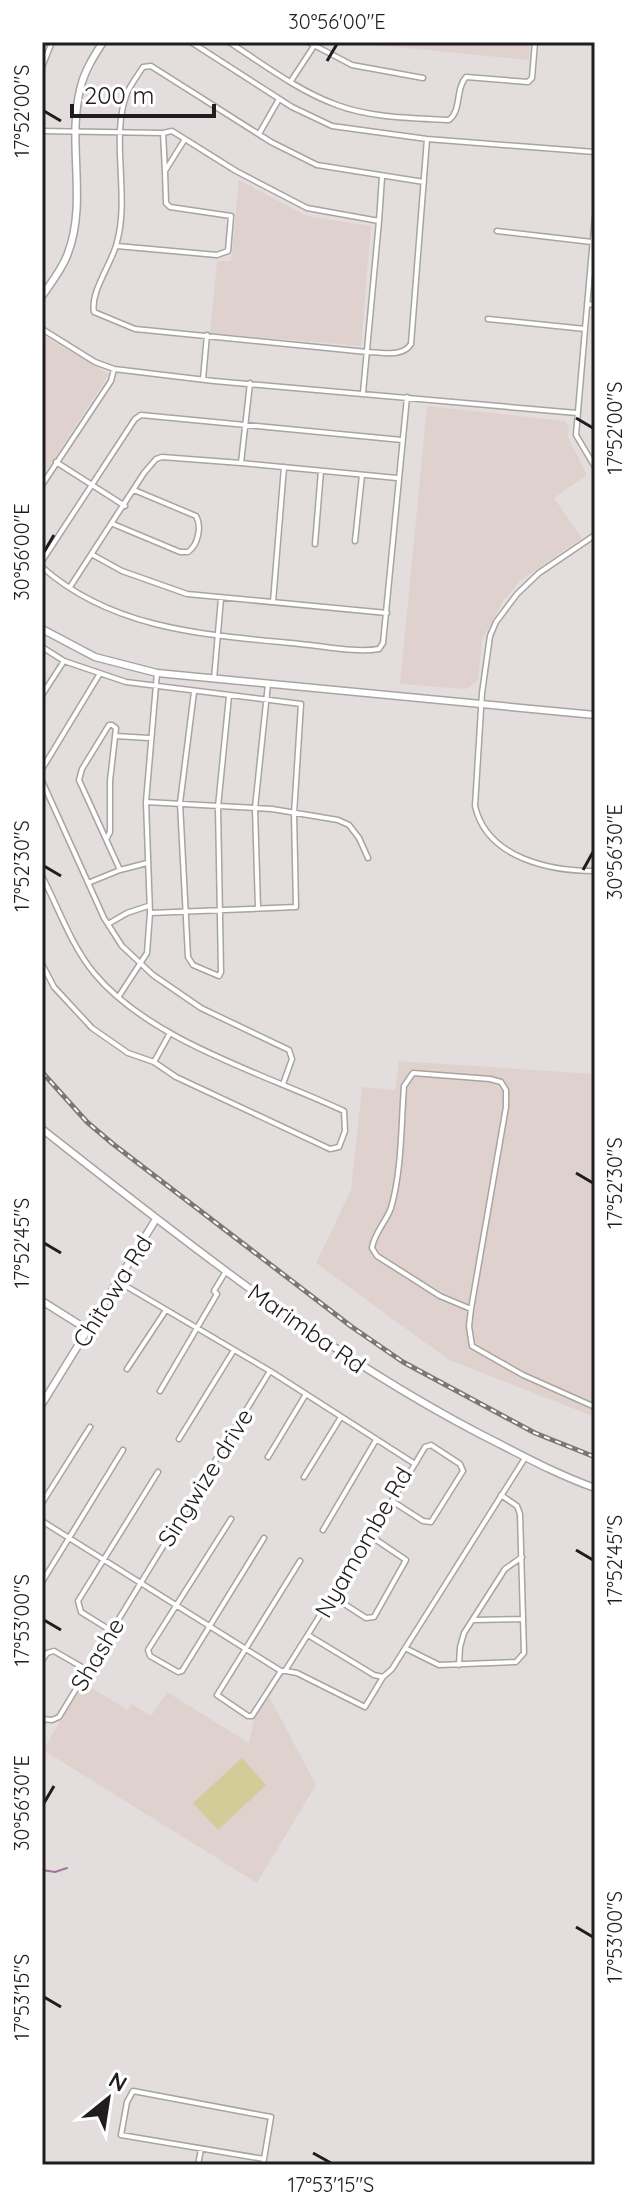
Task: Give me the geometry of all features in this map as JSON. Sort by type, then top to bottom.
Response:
[{"type":"street","points":[[42,67],[52,42]]},
{"type":"street","points":[[42,296],[68,256],[73,237],[77,200],[76,132],[81,87],[103,42]]},
{"type":"street","points":[[191,42],[279,99],[332,126],[427,139],[595,152]]},
{"type":"street","points":[[229,42],[291,82],[339,106],[402,117],[449,120],[455,113],[461,85],[466,77],[528,82],[532,78],[535,42]]},
{"type":"street","points":[[308,42],[352,65],[423,78]]},
{"type":"street","points":[[291,82],[314,46]]},
{"type":"street","points":[[424,182],[317,165],[259,134],[151,66],[143,67],[127,94],[121,133],[122,211],[117,246],[92,301],[94,312],[135,329],[367,352],[406,351],[411,344],[424,182],[427,139]]},
{"type":"street","points":[[259,134],[279,99]]},
{"type":"street","points":[[42,131],[172,131],[236,171],[307,208],[379,221]]},
{"type":"street","points":[[117,246],[217,255],[228,251],[231,216],[167,205],[163,133]]},
{"type":"street","points":[[165,171],[185,139]]},
{"type":"street","points":[[363,393],[382,177]]},
{"type":"street","points":[[595,216],[576,435],[595,467]]},
{"type":"street","points":[[497,231],[592,242]]},
{"type":"street","points":[[587,304],[595,305]]},
{"type":"street","points":[[488,319],[585,329]]},
{"type":"street","points":[[42,329],[95,362],[114,369],[577,413]]},
{"type":"street","points":[[203,379],[207,335]]},
{"type":"street","points":[[42,485],[111,381],[114,369]]},
{"type":"street","points":[[241,463],[250,383]]},
{"type":"street","points":[[42,567],[98,603],[139,620],[175,630],[377,650],[383,643],[387,613],[407,397]]},
{"type":"street","points":[[42,561],[135,419],[141,415],[402,440]]},
{"type":"street","points":[[70,587],[153,463],[162,457],[398,478]]},
{"type":"street","points":[[56,462],[125,506]]},
{"type":"street","points":[[273,602],[284,467]]},
{"type":"street","points":[[315,544],[321,471]]},
{"type":"street","points":[[355,541],[362,475]]},
{"type":"street","points":[[113,524],[180,552],[188,552],[194,547],[199,522],[196,516],[134,490]]},
{"type":"street","points":[[595,535],[539,573],[517,594],[496,622],[490,636],[481,703],[475,806],[485,831],[501,847],[516,855],[558,867],[595,871]]},
{"type":"street","points":[[93,555],[122,571],[187,594],[387,613]]},
{"type":"street","points":[[214,680],[221,598]]},
{"type":"street","points":[[42,629],[95,657],[157,673],[595,715]]},
{"type":"street","points":[[42,647],[64,661],[99,675],[156,688],[299,702],[302,707],[294,814],[296,906],[292,909],[150,913]]},
{"type":"street","points":[[42,695],[64,661]]},
{"type":"street","points":[[119,996],[147,955],[150,913],[146,802],[157,673]]},
{"type":"street","points":[[42,769],[99,675]]},
{"type":"street","points":[[258,909],[255,808],[268,684]]},
{"type":"street","points":[[194,692],[180,803],[189,959],[193,965],[220,976],[222,911],[218,807],[229,696]]},
{"type":"street","points":[[107,838],[110,832],[110,781],[116,728],[109,725],[80,782],[120,870]]},
{"type":"street","points":[[115,736],[150,738]]},
{"type":"street","points":[[42,781],[118,943],[141,965],[201,1008],[288,1049],[292,1059],[283,1084]]},
{"type":"street","points":[[146,802],[255,808],[338,820],[349,825],[368,858]]},
{"type":"street","points":[[88,883],[147,863]]},
{"type":"street","points":[[42,876],[88,964],[119,996],[170,1033],[345,1113],[345,1131],[338,1148],[330,1149],[176,1077],[154,1062],[128,1053],[92,1028],[54,987],[42,964]]},
{"type":"street","points":[[108,924],[148,906]]},
{"type":"street","points":[[154,1062],[170,1033]]},
{"type":"street","points":[[471,1309],[440,1296],[377,1256],[372,1248],[395,1189],[404,1086],[413,1073],[490,1079],[501,1082],[506,1090],[506,1107],[471,1309],[470,1340],[480,1352],[595,1407]]},
{"type":"street","name":"Marimba Rd","points":[[42,1129],[226,1271],[373,1374],[525,1458],[595,1488]]},
{"type":"street","name":"Chitowa Rd","points":[[42,1404],[156,1219]]},
{"type":"street","points":[[160,1391],[198,1329],[226,1271]]},
{"type":"street","name":"Nyamombe Rd","points":[[119,1282],[270,1371],[415,1464],[308,1635],[253,1715],[248,1716],[217,1695],[246,1649]]},
{"type":"street","points":[[43,1303],[88,1330]]},
{"type":"street","points":[[127,1369],[166,1310]]},
{"type":"street","points":[[179,1439],[234,1350]]},
{"type":"street","name":"Singwize drive","points":[[139,1583],[270,1371]]},
{"type":"street","points":[[268,1457],[306,1394]]},
{"type":"street","points":[[304,1477],[341,1417]]},
{"type":"street","points":[[42,1503],[90,1427]]},
{"type":"street","points":[[323,1530],[376,1440]]},
{"type":"street","points":[[392,1501],[423,1521],[431,1522],[463,1471],[460,1464],[431,1445],[425,1447],[415,1464]]},
{"type":"street","points":[[42,1582],[123,1450]]},
{"type":"street","points":[[42,1521],[283,1671],[297,1673],[365,1707],[525,1458]]},
{"type":"street","points":[[111,1630],[81,1612],[77,1605],[158,1472]]},
{"type":"street","points":[[405,1648],[434,1664],[518,1661],[524,1653],[519,1510],[501,1495]]},
{"type":"street","points":[[231,1519],[148,1650],[150,1656],[178,1672],[182,1671],[264,1538]]},
{"type":"street","points":[[332,1596],[366,1618],[374,1617],[406,1560],[369,1535]]},
{"type":"street","points":[[459,1665],[461,1640],[505,1569],[522,1557]]},
{"type":"street","points":[[246,1649],[300,1561]]},
{"type":"street","name":"Shashe","points":[[42,1719],[59,1717],[139,1583]]},
{"type":"street","points":[[474,1620],[523,1619]]},
{"type":"street","points":[[308,1635],[374,1675],[383,1677]]},
{"type":"street","points":[[42,1661],[47,1653],[54,1651],[87,1670]]},
{"type":"street","points":[[133,2091],[271,2117],[264,2162],[121,2135],[127,2102],[133,2091]]},
{"type":"street","points":[[198,2165],[201,2149]]},
{"type":"shaded area","points":[[346,42],[530,42],[529,60]]},
{"type":"shaded area","points":[[239,180],[307,216],[371,226],[361,346],[210,333],[217,261],[231,261]]},
{"type":"shaded area","points":[[42,335],[109,374],[42,478]]},
{"type":"shaded area","points":[[427,406],[564,421],[569,426],[568,437],[587,475],[554,498],[582,538],[521,580],[503,601],[482,640],[478,680],[466,689],[400,684]]},
{"type":"shaded area","points":[[399,1061],[595,1074],[595,1417],[449,1360],[316,1263],[351,1190],[362,1087],[395,1090]]},
{"type":"shaded area","points":[[83,1683],[128,1710],[132,1704],[151,1716],[167,1692],[249,1743],[254,1719],[269,1696],[316,1785],[257,1883],[43,1750]]},
{"type":"shaded area","points":[[242,1758],[266,1785],[218,1830],[193,1803]]},
{"type":"waterway","points":[[42,1870],[55,1872],[67,1868]]},
{"type":"railway","points":[[42,1072],[87,1122],[113,1144],[352,1327],[403,1362],[535,1433],[595,1457]]}]
